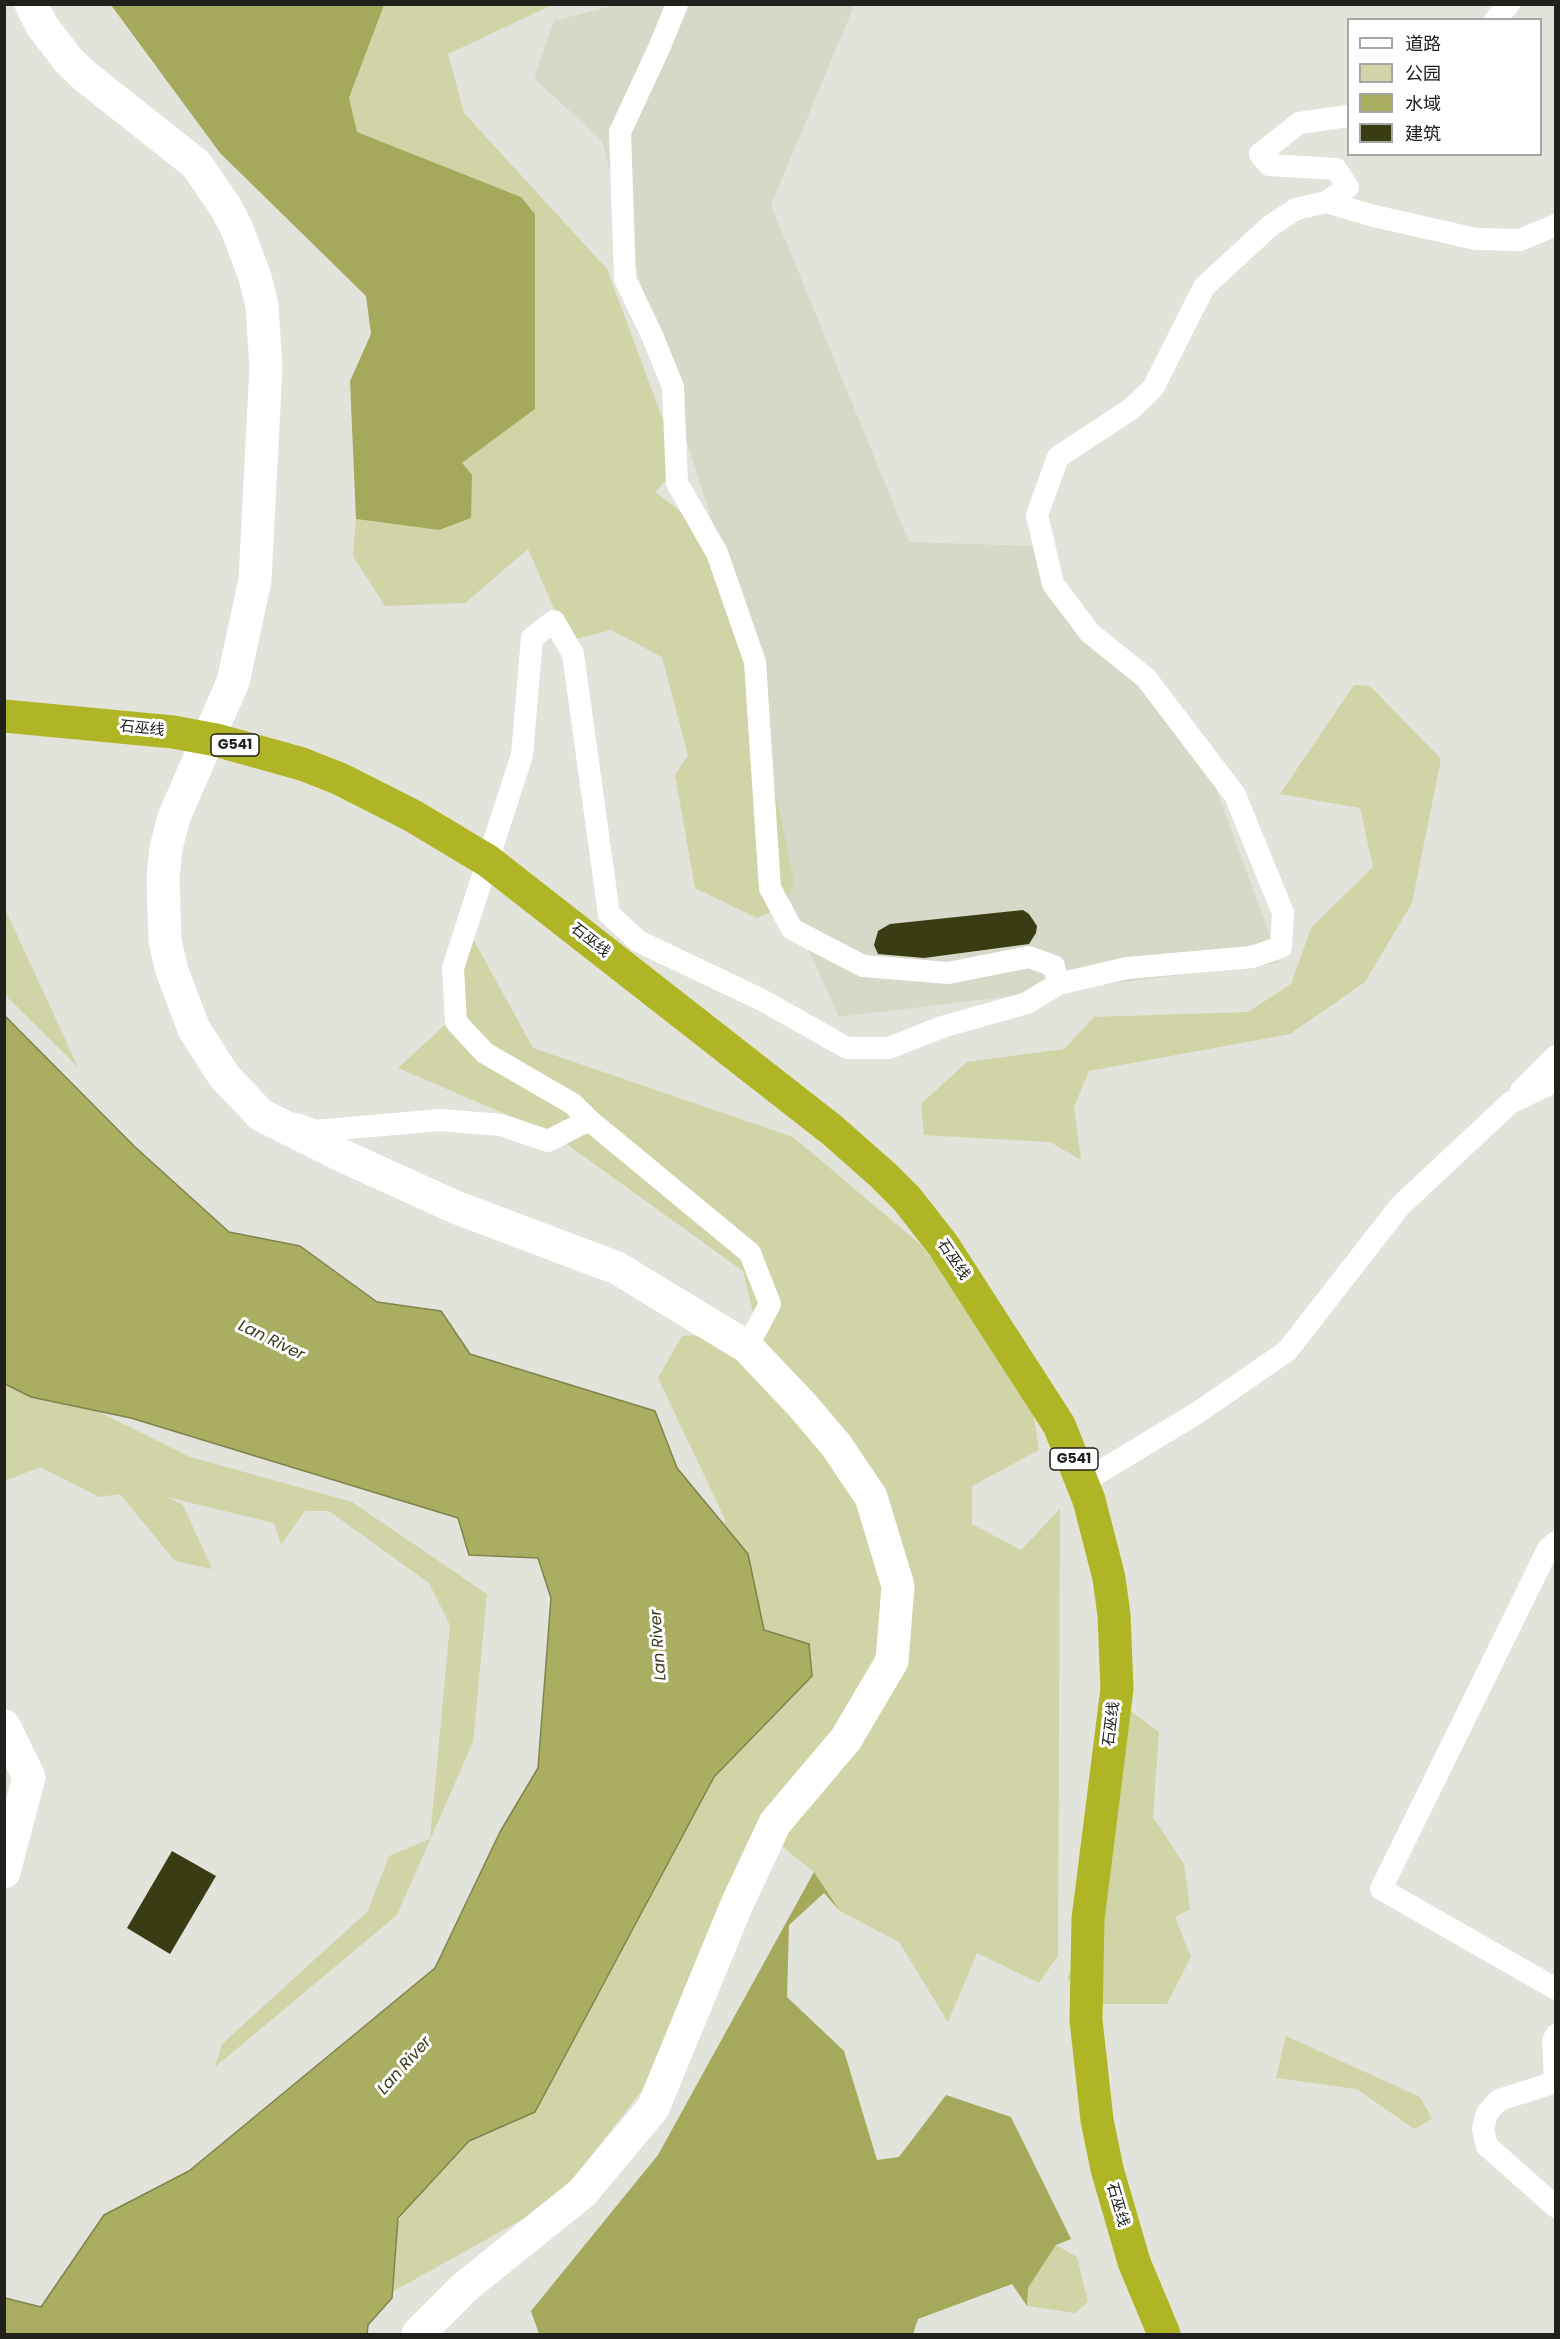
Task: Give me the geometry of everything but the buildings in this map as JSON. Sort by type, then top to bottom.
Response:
[{"type":"highway","name":"石巫线","points":[[4,716],[172,732],[260,751],[340,779],[413,816],[488,861],[832,1130],[899,1191],[943,1245],[1059,1425],[1083,1482],[1101,1539],[1109,1578],[1117,1652],[1117,1689],[1088,1919],[1086,1980],[1090,2070],[1099,2129],[1120,2217],[1134,2262],[1164,2334]]},
{"type":"street","points":[[31,4],[55,44],[86,77],[196,164],[225,206],[247,252],[262,306],[266,367],[255,580],[233,682],[174,817],[166,848],[163,879],[164,930],[172,971],[194,1029],[224,1076],[261,1115],[343,1156],[455,1207],[617,1268],[747,1347],[836,1445],[871,1497],[898,1586],[892,1661],[846,1739],[775,1823],[737,1904],[653,2108],[582,2193],[465,2287],[418,2334]]},
{"type":"street","points":[[677,4],[620,132],[625,279],[673,387],[676,483],[717,553],[755,662],[770,888],[792,929],[863,966],[948,973],[1029,957],[1054,966],[1058,984]]},
{"type":"street","points":[[1497,18],[1509,4]]},
{"type":"street","points":[[747,1347],[770,1304],[750,1253],[573,1104],[485,1053],[456,1022],[453,968],[522,755],[532,638],[554,621],[573,654],[609,914],[638,941],[762,1000],[847,1048],[889,1048],[942,1027],[1027,1003],[1058,984],[1127,968],[1252,957],[1281,947],[1283,913],[1234,795],[1146,678],[1090,633],[1053,584],[1036,515],[1058,457],[1131,409],[1153,388],[1204,287],[1270,226],[1296,209],[1326,202],[1347,187],[1336,169],[1269,165],[1260,154],[1299,123],[1347,116]]},
{"type":"street","points":[[1326,202],[1374,216],[1476,238],[1520,240],[1556,225]]},
{"type":"street","points":[[178,1032],[252,1106],[315,1131],[440,1120],[501,1125],[548,1141],[590,1120]]},
{"type":"street","points":[[1083,1482],[1197,1413],[1287,1351],[1400,1206],[1510,1103],[1556,1056]]},
{"type":"street","points":[[1510,1103],[1556,1081]]},
{"type":"street","points":[[1556,1542],[1548,1549],[1381,1889],[1556,1989]]},
{"type":"street","points":[[4,1726],[29,1777],[4,1872]]},
{"type":"street","points":[[1556,2035],[1553,2041],[1555,2082],[1499,2100],[1487,2113],[1483,2129],[1487,2146],[1556,2207]]},
{"type":"shaded area","points":[[846,4],[853,8],[771,205],[909,542],[1032,546],[1200,745],[1280,963],[839,1017],[773,872],[752,646],[664,370],[602,141],[534,78],[554,21],[616,5]]},
{"type":"shaded area","points":[[111,5],[384,5],[349,98],[357,132],[521,197],[535,214],[535,409],[462,463],[472,475],[471,518],[439,530],[356,519],[350,381],[371,334],[366,296],[220,153]]},
{"type":"shaded area","points":[[814,1872],[840,1911],[824,1893],[789,1925],[787,1997],[844,2051],[877,2160],[899,2157],[946,2095],[1011,2117],[1071,2239],[1056,2245],[1028,2288],[1027,2306],[1012,2284],[918,2319],[913,2334],[539,2334],[531,2311],[658,2155]]},
{"type":"green space","points":[[384,5],[552,5],[448,54],[464,113],[607,269],[680,466],[655,492],[689,518],[741,629],[794,881],[786,906],[757,918],[695,888],[675,775],[688,755],[662,657],[611,630],[568,641],[528,549],[465,603],[385,606],[353,556],[356,519],[439,530],[462,463],[535,409],[535,214],[521,197],[356,132],[349,98]]},
{"type":"green space","points":[[1354,685],[1370,686],[1441,759],[1412,903],[1365,982],[1290,1034],[1089,1071],[1074,1107],[1081,1160],[1050,1142],[924,1135],[921,1104],[967,1062],[1064,1049],[1094,1017],[1248,1012],[1291,984],[1311,928],[1373,867],[1360,808],[1280,794]]},
{"type":"green space","points":[[5,909],[78,1067],[5,995]]},
{"type":"green space","points":[[461,917],[533,1048],[793,1137],[921,1245],[1028,1379],[1039,1450],[972,1486],[972,1524],[1021,1550],[1060,1509],[1058,1956],[1039,1983],[977,1953],[948,2022],[899,1942],[840,1911],[814,1872],[774,1840],[653,2076],[557,2200],[358,2311],[435,2143],[703,1707],[725,1519],[658,1378],[682,1336],[758,1333],[743,1271],[554,1135],[398,1068],[458,1013]]},
{"type":"green space","points":[[4,1365],[190,1457],[352,1502],[487,1594],[473,1742],[397,1915],[215,2067],[222,2044],[368,1911],[389,1856],[430,1839],[450,1625],[429,1583],[329,1511],[305,1511],[281,1545],[274,1523],[167,1497],[183,1505],[212,1569],[175,1561],[120,1494],[99,1497],[40,1467],[5,1481]]},
{"type":"green space","points":[[1120,1703],[1159,1732],[1153,1817],[1184,1864],[1190,1909],[1175,1917],[1191,1957],[1167,2004],[1102,2004],[1067,1978],[1099,1926]]},
{"type":"green space","points":[[1286,2036],[1420,2097],[1432,2119],[1414,2129],[1357,2089],[1276,2078]]},
{"type":"green space","points":[[1056,2245],[1077,2257],[1088,2302],[1075,2313],[1027,2306],[1028,2288]]},
{"type":"water","name":"Lan River","points":[[4,1015],[134,1146],[229,1232],[300,1246],[377,1302],[441,1311],[470,1354],[655,1411],[677,1468],[748,1554],[764,1630],[809,1644],[812,1676],[714,1777],[535,2112],[469,2141],[398,2218],[392,2298],[368,2325],[367,2334],[5,2334],[5,2298],[41,2307],[104,2215],[189,2171],[435,1968],[500,1832],[538,1768],[551,1598],[538,1558],[469,1555],[458,1518],[131,1418],[31,1397],[5,1384]]}]
